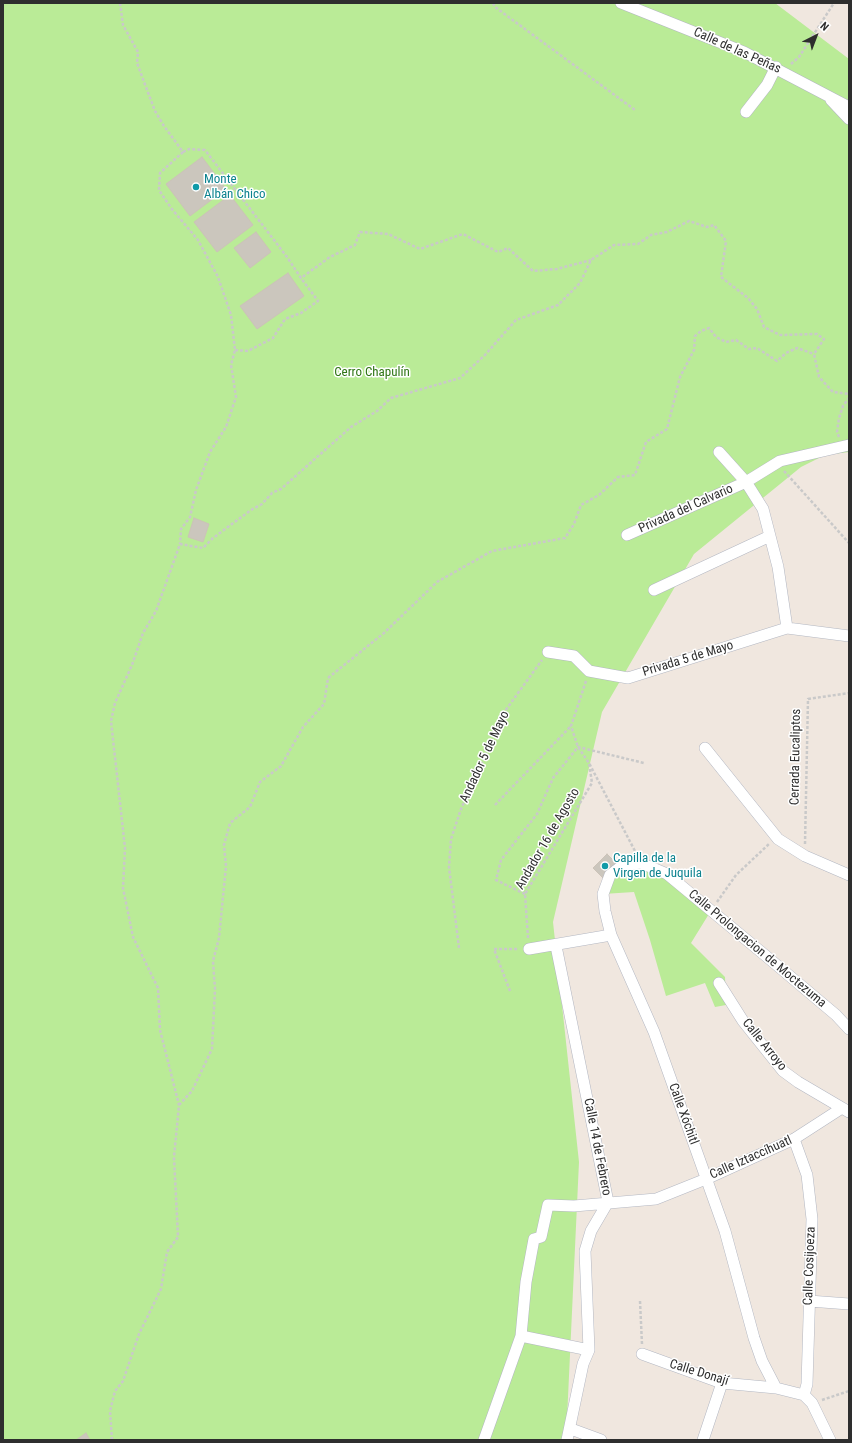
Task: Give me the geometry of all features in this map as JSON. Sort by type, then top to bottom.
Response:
[{"type":"street","name":"Calle de las Peñas","points":[[621,3],[744,52],[780,69],[849,106]]},
{"type":"street","points":[[746,112],[780,69]]},
{"type":"street","points":[[823,93],[849,119]]},
{"type":"street","name":"Privada del Calvario","points":[[627,535],[746,482],[776,463],[846,446]]},
{"type":"street","points":[[718,452],[746,482],[764,508],[778,567],[787,628],[849,636]]},
{"type":"street","points":[[654,590],[770,536]]},
{"type":"street","name":"Privada 5 de Mayo","points":[[589,671],[628,678],[787,628]]},
{"type":"street","points":[[548,652],[574,656],[589,671]]},
{"type":"street","points":[[705,748],[778,839],[805,856],[849,875]]},
{"type":"street","name":"Calle Prolongacion de Moctezuma","points":[[641,863],[667,874],[712,909],[836,1015],[849,1029]]},
{"type":"street","name":"Calle Xóchitl","points":[[641,863],[623,865],[610,875],[603,894],[605,911],[611,935],[654,1032],[725,1231],[762,1362],[776,1388]]},
{"type":"street","points":[[529,949],[556,946],[611,935]]},
{"type":"street","name":"Calle 14 de Febrero","points":[[556,946],[608,1202],[591,1230],[585,1251],[589,1350],[584,1364],[568,1440]]},
{"type":"street","name":"Calle Arroyo","points":[[718,983],[743,1021],[783,1071],[798,1082],[845,1110]]},
{"type":"street","name":"Calle Iztaccíhuatl","points":[[521,1336],[526,1282],[534,1239],[542,1237],[548,1205],[574,1206],[656,1199],[706,1179],[794,1140],[845,1110]]},
{"type":"street","name":"Calle Cosijoeza","points":[[794,1140],[807,1174],[812,1219],[807,1384],[808,1399]]},
{"type":"street","points":[[810,1301],[849,1304]]},
{"type":"street","points":[[484,1440],[521,1336],[589,1350]]},
{"type":"street","name":"Calle Donají","points":[[642,1354],[722,1383],[776,1388],[808,1399]]},
{"type":"street","points":[[703,1440],[722,1383]]},
{"type":"street","points":[[808,1399],[830,1440]]},
{"type":"street","points":[[571,1429],[601,1440]]},
{"type":"path","points":[[120,3],[123,25],[138,52],[137,63],[156,111],[164,126],[183,152]]},
{"type":"path","points":[[493,3],[495,8],[636,110]]},
{"type":"path","points":[[780,69],[799,57],[834,3]]},
{"type":"path","points":[[112,1440],[110,1411],[114,1391],[123,1381],[139,1334],[161,1289],[167,1252],[178,1236],[174,1157],[179,1105],[160,1030],[158,988],[133,937],[123,888],[125,848],[111,721],[115,703],[144,633],[156,611],[180,544],[181,529],[190,517],[196,490],[210,452],[226,427],[236,397],[231,365],[235,350],[231,314],[218,277],[198,240],[171,208],[159,190],[160,173],[183,152],[189,149],[205,150],[318,301],[301,313],[285,319],[273,338],[248,351],[235,350]]},
{"type":"path","points":[[301,278],[330,257],[355,245],[360,232],[388,234],[420,249],[463,234],[498,252],[508,248],[533,271],[557,269],[591,260],[614,244],[638,244],[651,235],[667,232],[689,221],[706,227],[714,226],[726,241],[721,277],[748,298],[758,308],[764,327],[780,335],[817,334],[824,339],[814,354],[819,377],[833,392],[849,394]]},
{"type":"path","points":[[180,544],[203,548],[212,538],[262,504],[272,493],[281,489],[351,427],[377,411],[391,398],[460,378],[485,355],[516,320],[558,305],[580,283],[591,260]]},
{"type":"path","points":[[179,1105],[192,1091],[212,1048],[215,989],[213,961],[219,938],[226,866],[224,845],[230,823],[250,807],[260,782],[281,766],[303,727],[324,704],[328,678],[384,633],[437,582],[492,551],[565,538],[574,524],[581,505],[599,495],[618,477],[635,475],[646,442],[667,429],[680,377],[694,350],[695,336],[701,331],[709,328],[716,337],[726,342],[736,340],[749,349],[757,348],[777,361],[786,353],[797,348],[814,354]]},
{"type":"path","points":[[846,446],[836,432],[843,406],[849,398]]},
{"type":"path","points":[[776,463],[849,543]]},
{"type":"path","name":"Andador 5 de Mayo","points":[[459,948],[449,867],[451,839],[461,809],[505,711],[548,652]]},
{"type":"path","points":[[495,805],[571,726],[589,671]]},
{"type":"path","name":"Cerrada Eucaliptos","points":[[805,856],[808,699],[849,693]]},
{"type":"path","points":[[571,726],[578,747],[589,763],[641,863]]},
{"type":"path","points":[[578,747],[644,763]]},
{"type":"path","points":[[525,894],[496,880],[501,860],[537,814],[553,778],[578,747]]},
{"type":"path","name":"Andador 16 de Agosto","points":[[529,949],[525,894],[592,783],[589,763]]},
{"type":"path","points":[[712,909],[736,875],[769,844],[778,839]]},
{"type":"path","points":[[510,991],[494,949],[529,949]]},
{"type":"path","points":[[640,1301],[642,1354]]},
{"type":"path","points":[[808,1399],[849,1391]]},
{"type":"green space","name":"Cerro Chapulín","points":[[3,3],[775,3],[849,59],[849,452],[825,455],[801,467],[694,554],[602,712],[553,922],[579,1162],[566,1440],[3,1440]]},
{"type":"green space","points":[[641,863],[712,909],[691,943],[725,977],[726,1005],[715,1007],[705,983],[666,996],[634,892],[603,894],[610,875]]},
{"type":"building","name":"Monte Albán Chico","points":[[202,157],[226,189],[190,216],[166,184]]},
{"type":"building","points":[[230,195],[253,225],[217,252],[194,222]]},
{"type":"building","points":[[256,232],[271,252],[250,268],[234,248]]},
{"type":"building","points":[[288,273],[304,296],[257,329],[240,306]]},
{"type":"building","points":[[194,518],[209,524],[203,542],[188,537]]},
{"type":"building","name":"Capilla de la Virgen de Juquila","points":[[607,854],[617,864],[603,878],[593,868]]},
{"type":"building","points":[[86,1433],[90,1440],[76,1440]]},
{"type":"place","name":"Monte Albán Chico","points":[[196,187]]},
{"type":"place","name":"Capilla de la Virgen de Juquila","points":[[605,866]]}]
